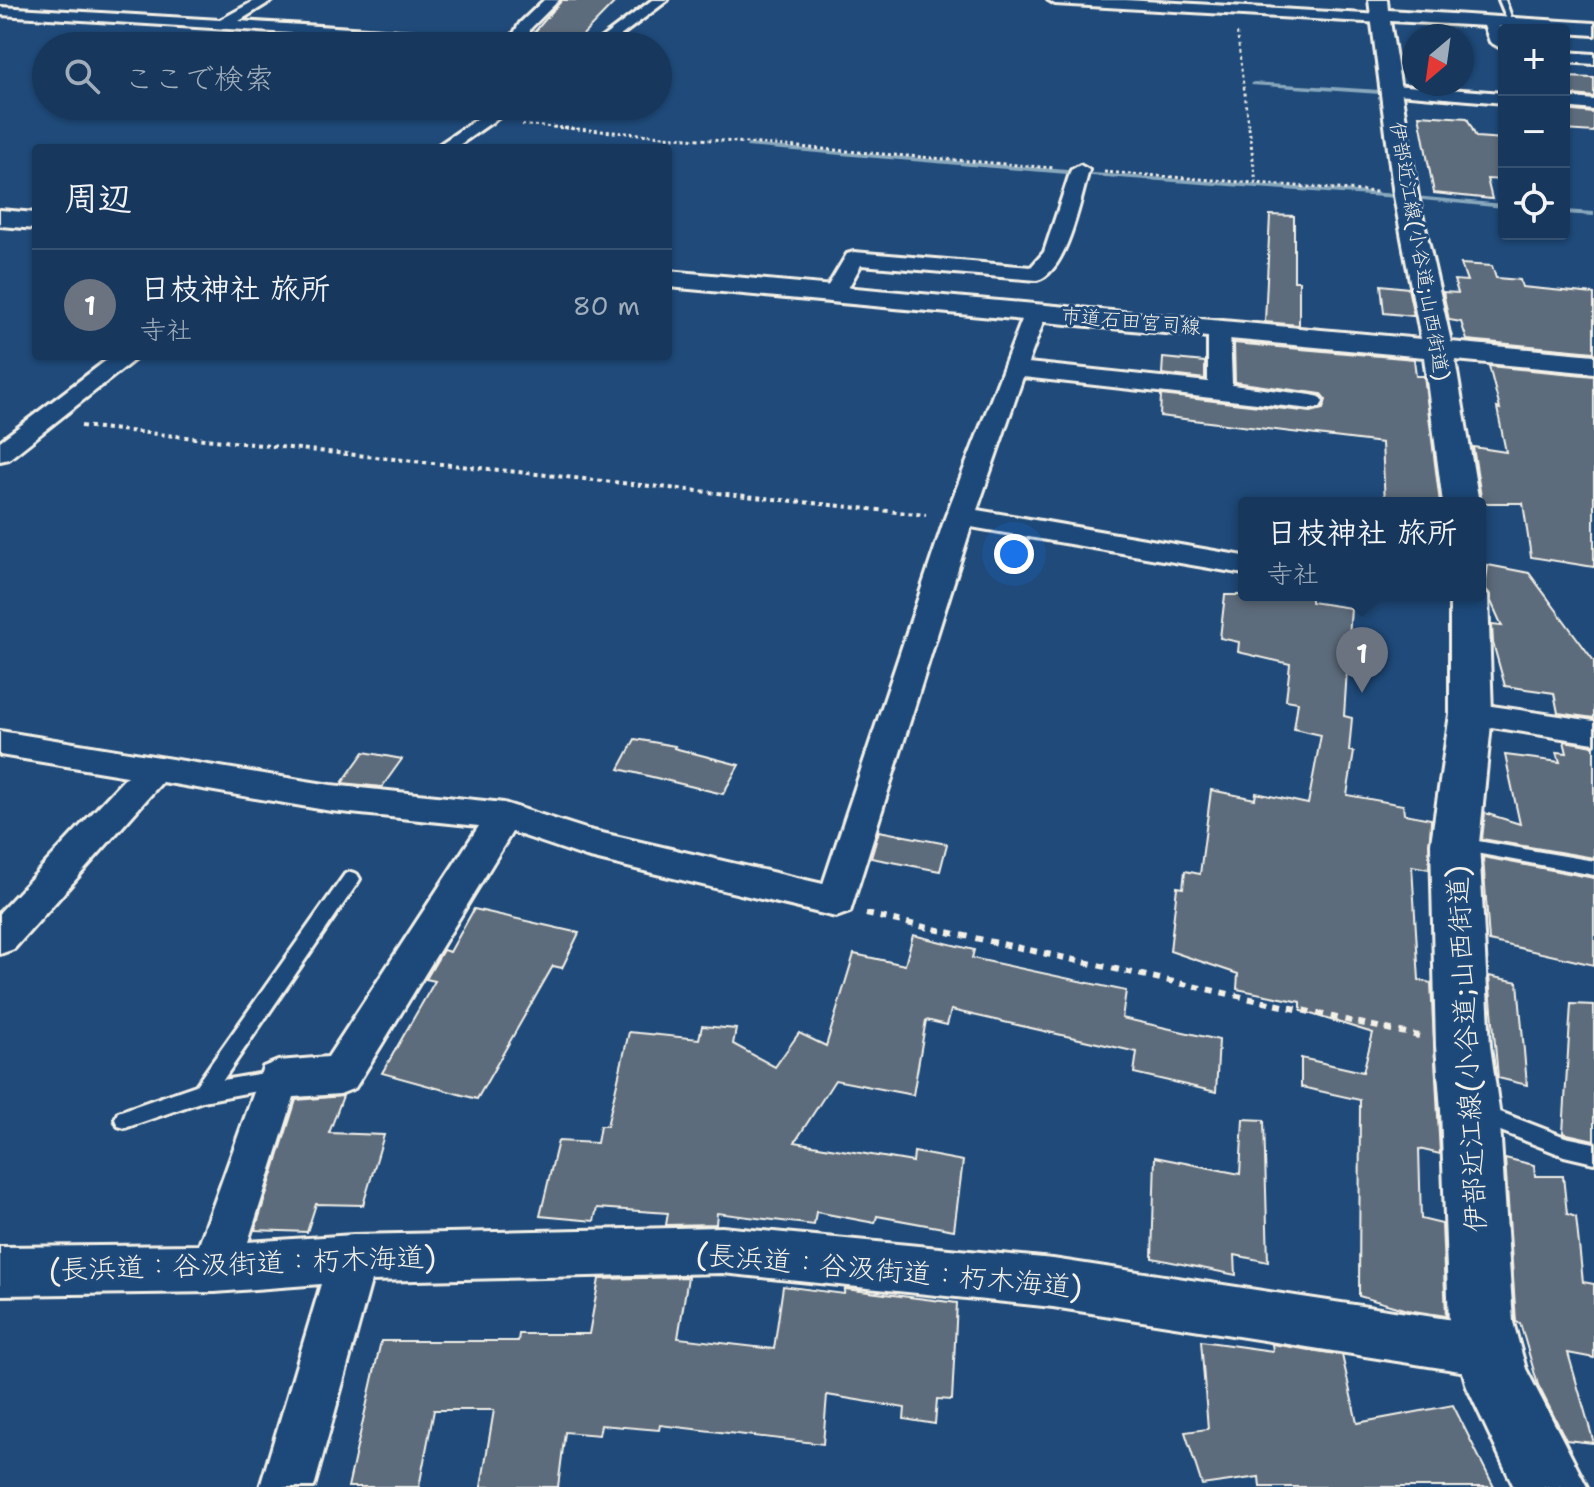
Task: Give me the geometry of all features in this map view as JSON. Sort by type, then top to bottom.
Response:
[{"type":"main road","points":[[1380,11],[1512,24]]},
{"type":"main road","name":"伊部近江線(小谷道;山西街道)","points":[[1380,11],[1406,194],[1438,351],[1460,497]]},
{"type":"main road","points":[[1570,28],[1594,29]]},
{"type":"main road","points":[[0,218],[32,221]]},
{"type":"main road","name":"市道石田宮司線","points":[[672,279],[1594,364]]},
{"type":"main road","name":"伊部近江線(小谷道;山西街道)","points":[[1462,601],[1471,714],[1455,843],[1463,1046],[1470,1110],[1481,1322],[1486,1350],[1512,1415],[1552,1487]]},
{"type":"street","points":[[222,25],[266,0]]},
{"type":"street","points":[[522,32],[552,0]]},
{"type":"street","points":[[617,32],[661,0]]},
{"type":"street","points":[[1055,0],[1234,11],[1380,11]]},
{"type":"street","points":[[0,11],[351,32]]},
{"type":"street","points":[[1490,23],[1498,43]]},
{"type":"street","points":[[1570,57],[1594,59]]},
{"type":"street","points":[[1392,90],[1498,98]]},
{"type":"street","points":[[1570,103],[1594,105]]},
{"type":"street","points":[[449,144],[484,121]]},
{"type":"street","points":[[834,294],[854,258],[1037,274],[1054,253],[1080,170]]},
{"type":"street","points":[[0,743],[331,798],[504,816],[586,843],[836,902],[886,738],[959,518],[1036,312]]},
{"type":"street","points":[[1219,329],[1220,391]]},
{"type":"street","points":[[0,453],[122,360]]},
{"type":"street","points":[[1014,369],[1311,402]]},
{"type":"street","points":[[959,518],[983,519],[1238,564]]},
{"type":"street","points":[[1471,714],[1594,732]]},
{"type":"street","points":[[0,938],[156,767]]},
{"type":"street","points":[[215,1268],[278,1080],[340,1075],[504,816]]},
{"type":"street","name":"(長浜道：谷汲街道：朽木海道)","points":[[0,1271],[215,1268],[353,1258],[722,1250],[1053,1283],[1486,1350]]},
{"type":"street","points":[[287,1487],[353,1258]]},
{"type":"lane","points":[[1502,0],[1512,24]]},
{"type":"lane","points":[[1455,843],[1594,868]]},
{"type":"lane","points":[[203,1092],[351,879]]},
{"type":"lane","points":[[125,1119],[203,1092],[278,1080]]},
{"type":"lane","points":[[1470,1110],[1564,1146],[1594,1153]]},
{"type":"path","points":[[1234,11],[1256,183]]},
{"type":"path","points":[[484,121],[1406,194]]},
{"type":"path","points":[[39,422],[959,518]]},
{"type":"path","points":[[836,902],[863,913],[1463,1046]]},
{"type":"building","points":[[562,0],[617,0],[586,32],[534,32]]},
{"type":"building","points":[[1570,77],[1594,78],[1594,97],[1570,95]]},
{"type":"building","points":[[1570,111],[1594,113],[1594,132],[1570,130]]},
{"type":"building","points":[[1419,115],[1467,118],[1476,137],[1498,139],[1498,180],[1487,179],[1492,199],[1434,193]]},
{"type":"building","points":[[1270,215],[1294,216],[1294,281],[1299,281],[1299,325],[1265,322]]},
{"type":"building","points":[[1461,264],[1492,266],[1496,278],[1520,280],[1522,287],[1594,294],[1594,352],[1467,340],[1461,322],[1449,320],[1443,292],[1458,293],[1454,280],[1467,281]]},
{"type":"building","points":[[1381,285],[1408,288],[1414,316],[1384,313]]},
{"type":"building","points":[[1234,343],[1414,359],[1416,376],[1424,376],[1439,497],[1385,497],[1382,443],[1160,416],[1161,395],[1311,412],[1323,409],[1326,400],[1321,394],[1235,382]]},
{"type":"building","points":[[1163,358],[1205,362],[1205,379],[1162,374]]},
{"type":"building","points":[[1489,366],[1594,376],[1594,567],[1531,557],[1523,503],[1486,503],[1486,497],[1481,497],[1473,447],[1506,452],[1497,408],[1500,409]]},
{"type":"building","points":[[1488,565],[1529,573],[1594,661],[1594,718],[1558,713],[1554,693],[1505,686],[1493,643],[1492,625],[1502,626],[1486,590]]},
{"type":"building","points":[[1225,595],[1238,595],[1238,601],[1311,601],[1351,608],[1344,716],[1352,718],[1349,751],[1354,752],[1347,795],[1403,805],[1404,814],[1431,819],[1429,869],[1412,866],[1419,980],[1431,983],[1440,1154],[1419,1149],[1421,1219],[1442,1224],[1446,1316],[1407,1310],[1359,1296],[1360,1100],[1301,1087],[1301,1058],[1363,1072],[1373,1033],[1301,1011],[1301,1002],[1237,989],[1238,974],[1170,951],[1177,887],[1183,888],[1185,871],[1200,874],[1211,790],[1255,799],[1256,793],[1308,804],[1321,735],[1294,729],[1298,702],[1286,700],[1290,664],[1238,652],[1239,642],[1220,638]]},
{"type":"building","points":[[635,739],[675,746],[739,765],[723,794],[619,769]]},
{"type":"building","points":[[1564,741],[1594,746],[1594,858],[1482,839],[1485,813],[1520,824],[1505,755],[1560,762],[1557,752],[1567,753]]},
{"type":"building","points":[[364,752],[402,759],[382,787],[342,783]]},
{"type":"building","points":[[879,831],[947,844],[940,871],[871,858]]},
{"type":"building","points":[[1483,857],[1594,878],[1594,965],[1489,941]]},
{"type":"building","points":[[474,909],[579,933],[562,968],[553,966],[477,1099],[382,1073],[435,981],[426,979],[443,950],[450,952]]},
{"type":"building","points":[[913,935],[974,950],[972,958],[1126,991],[1122,1018],[1219,1040],[1216,1092],[1134,1073],[1137,1052],[951,1010],[947,1025],[926,1020],[913,1095],[835,1080],[795,1142],[913,1162],[914,1152],[963,1161],[954,1230],[877,1216],[875,1223],[816,1212],[814,1225],[717,1213],[716,1224],[666,1225],[668,1213],[597,1208],[594,1221],[540,1216],[558,1141],[597,1143],[600,1126],[607,1126],[629,1032],[699,1039],[702,1026],[736,1029],[733,1044],[775,1067],[799,1033],[826,1046],[854,954],[905,965]]},
{"type":"building","points":[[1489,976],[1518,982],[1527,1085],[1498,1078]]},
{"type":"building","points":[[1571,1004],[1594,1005],[1594,1140],[1563,1133]]},
{"type":"building","points":[[343,1096],[329,1133],[384,1135],[363,1205],[316,1204],[307,1232],[255,1230],[296,1100]]},
{"type":"building","points":[[1243,1119],[1264,1120],[1268,1262],[1235,1255],[1236,1275],[1152,1258],[1155,1157],[1240,1174]]},
{"type":"building","points":[[1505,1158],[1534,1165],[1535,1176],[1563,1176],[1567,1214],[1576,1217],[1583,1282],[1594,1284],[1594,1358],[1568,1353],[1594,1443],[1566,1440],[1538,1385],[1520,1323],[1516,1322]]},
{"type":"building","points":[[688,1277],[678,1338],[774,1349],[783,1286],[844,1294],[845,1289],[957,1303],[952,1400],[937,1399],[935,1424],[904,1419],[905,1408],[827,1395],[823,1444],[660,1425],[659,1430],[601,1425],[599,1435],[565,1432],[558,1487],[481,1487],[494,1410],[434,1410],[419,1487],[348,1487],[381,1341],[518,1341],[519,1334],[589,1334],[599,1279]]},
{"type":"building","points":[[1201,1341],[1273,1351],[1272,1344],[1342,1355],[1357,1423],[1453,1405],[1494,1487],[1260,1487],[1259,1477],[1202,1485],[1185,1432],[1208,1429]]},
{"type":"waterway","points":[[1253,84],[1380,92]]},
{"type":"waterway","points":[[748,146],[1067,172]]},
{"type":"waterway","points":[[1093,175],[1397,196]]},
{"type":"waterway","points":[[1414,198],[1498,205]]},
{"type":"waterway","points":[[1570,212],[1594,214]]},
{"type":"place","name":"日枝神社 旅所","points":[[1362,693]]}]
